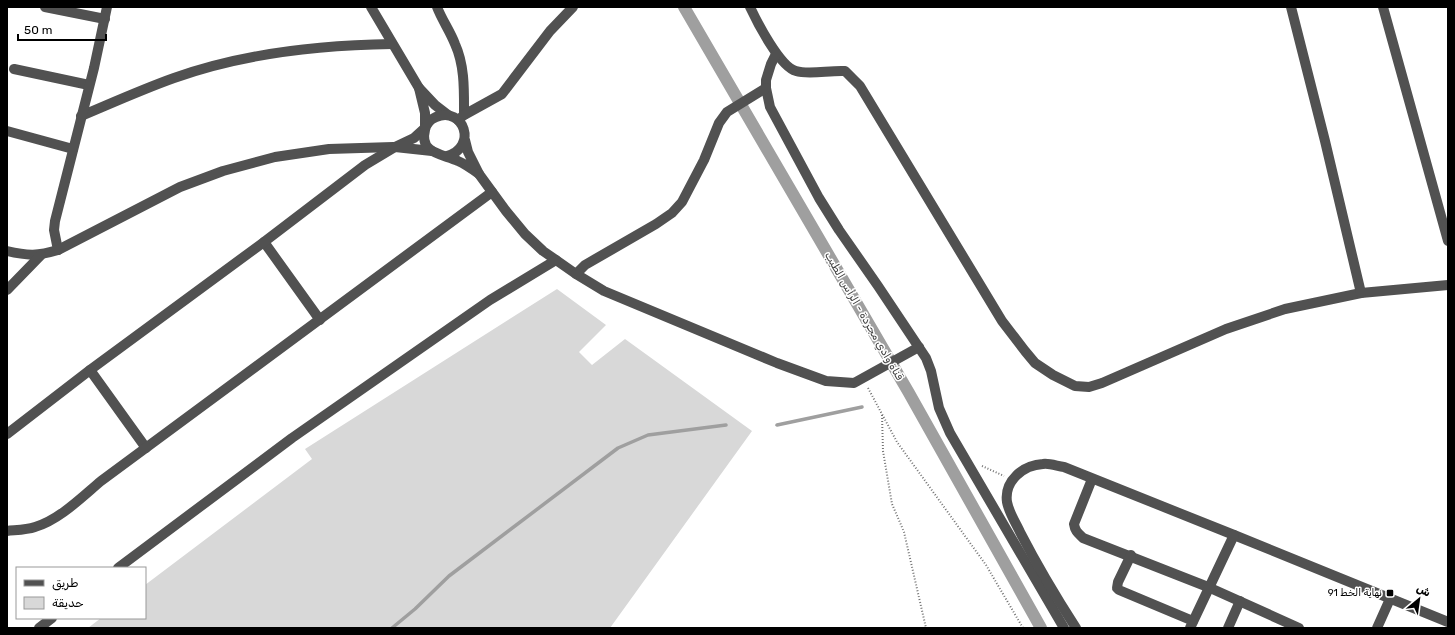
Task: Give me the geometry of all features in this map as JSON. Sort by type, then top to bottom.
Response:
[{"type":"street","points":[[45,7],[105,19]]},
{"type":"street","points":[[58,250],[54,230],[55,220],[107,7]]},
{"type":"street","points":[[371,7],[419,88],[435,105],[448,115]]},
{"type":"street","points":[[437,7],[455,43],[460,57],[463,72],[461,117],[468,152],[479,174],[492,192],[525,234],[543,251],[576,274],[604,290],[777,363],[826,381],[854,383],[914,349]]},
{"type":"street","points":[[7,434],[90,370],[264,242],[365,165],[395,147],[414,138],[434,117],[448,115],[461,117],[502,94],[550,31],[572,7]]},
{"type":"street","points":[[750,7],[776,54],[788,67],[795,71],[845,71],[860,86],[1002,321],[1035,363],[1053,375],[1075,386],[1089,387],[1102,383],[1226,329],[1278,312],[1361,293],[1448,285]]},
{"type":"street","points":[[1291,7],[1361,293]]},
{"type":"street","points":[[1383,7],[1448,241]]},
{"type":"street","points":[[81,116],[175,78],[217,65],[260,55],[304,48],[348,44],[392,44]]},
{"type":"street","points":[[776,54],[768,71],[766,88],[770,107],[819,198],[851,248],[878,286],[914,349],[926,358],[931,371],[935,394],[944,421],[1064,628]]},
{"type":"street","points":[[14,69],[89,85]]},
{"type":"street","points":[[419,88],[424,113],[425,142],[432,151]]},
{"type":"street","points":[[576,274],[585,266],[672,213],[682,202],[690,188],[704,160],[719,122],[727,112],[766,88]]},
{"type":"street","points":[[7,131],[73,149]]},
{"type":"street","points":[[447,156],[458,151],[465,140]]},
{"type":"street","points":[[7,251],[22,255],[41,255],[58,250],[180,187],[223,171],[275,157],[329,149],[395,147],[417,148],[432,151],[459,161],[479,174]]},
{"type":"street","points":[[7,531],[33,528],[46,523],[492,192]]},
{"type":"street","points":[[264,242],[320,320]]},
{"type":"street","points":[[7,290],[41,255]]},
{"type":"street","points":[[119,567],[292,438],[490,300],[556,260]]},
{"type":"street","points":[[90,370],[146,448]]},
{"type":"street","points":[[1076,628],[1027,546],[1010,511],[1007,495],[1012,480],[1022,470],[1031,466],[1044,463],[1064,467],[1234,534],[1448,622]]},
{"type":"street","points":[[1092,479],[1076,520],[1075,529],[1083,538],[1131,555],[1208,587],[1299,628]]},
{"type":"street","points":[[1131,555],[1118,582],[1118,590],[1191,624],[1234,534]]},
{"type":"street","points":[[1377,628],[1390,599]]},
{"type":"street","points":[[1228,628],[1240,601]]},
{"type":"street","points":[[39,628],[51,619]]},
{"type":"path","points":[[863,378],[897,442],[986,565],[1023,628]]},
{"type":"path","points":[[882,414],[883,451],[892,504],[904,532],[926,628]]},
{"type":"path","points":[[965,458],[1012,480]]},
{"type":"green space","points":[[557,289],[606,325],[579,352],[592,365],[625,339],[752,431],[610,628],[88,628],[100,619],[146,619],[146,584],[312,459],[305,449]]},
{"type":"waterway","name":"قناة وادي مجردة - الرأس الطيب","points":[[684,7],[909,393],[1041,628]]},
{"type":"waterway","points":[[777,425],[862,407]]},
{"type":"waterway","points":[[392,628],[415,609],[449,576],[618,448],[648,435],[726,425]]},
{"type":"place","name":"نهاية الخط 91","points":[[1390,593]]}]
